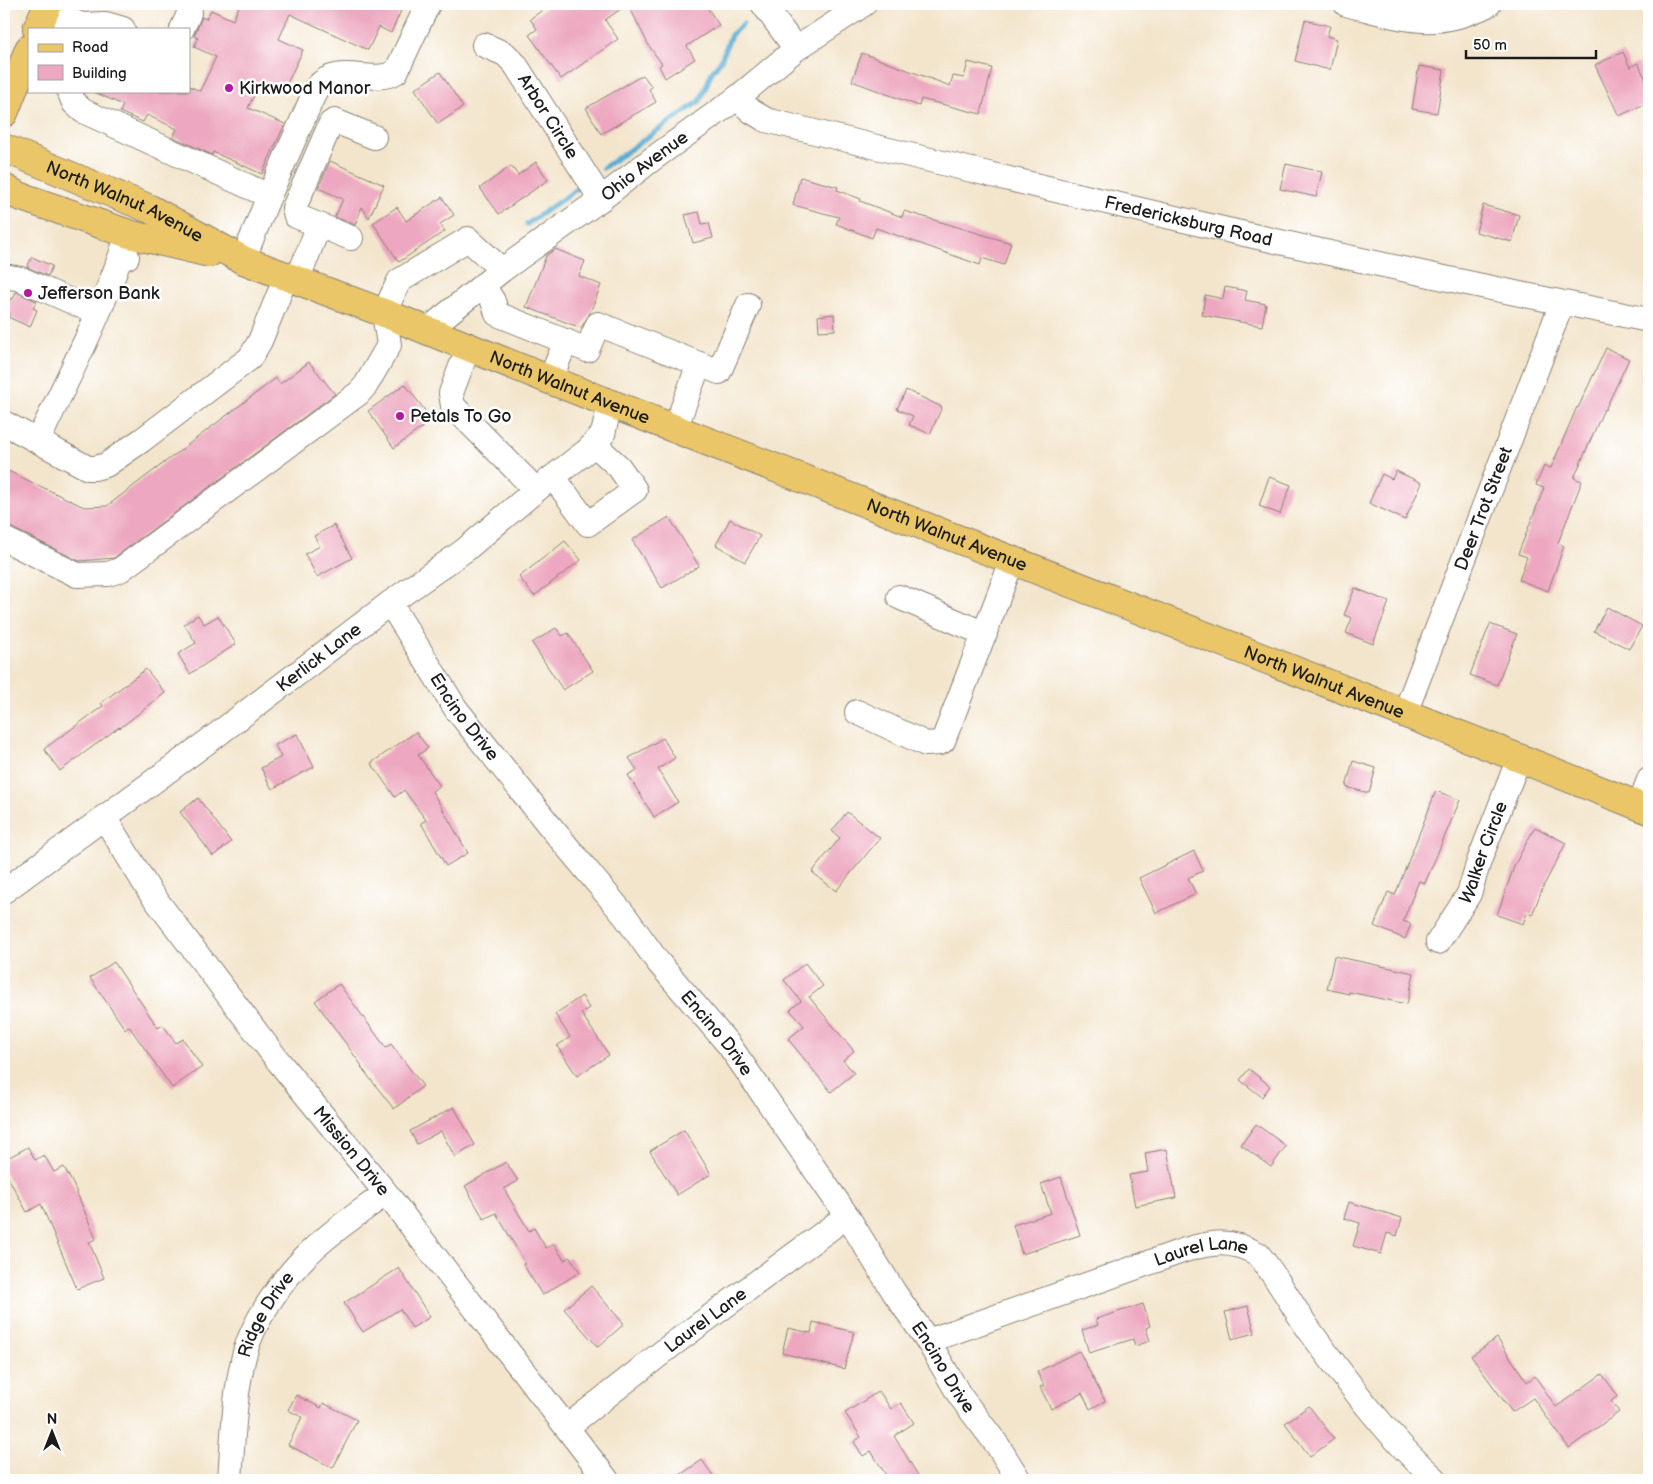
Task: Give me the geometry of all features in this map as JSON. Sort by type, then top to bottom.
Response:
[{"type":"main road","points":[[4,72],[27,53]]},
{"type":"main road","points":[[4,113],[27,53]]},
{"type":"main road","name":"North Walnut Avenue","points":[[4,148],[150,209],[243,260],[1644,808]]},
{"type":"main road","name":"North Walnut Avenue","points":[[4,188],[19,196],[129,234],[243,260]]},
{"type":"street","points":[[182,28],[191,4]]},
{"type":"street","points":[[243,260],[317,87],[322,82],[342,74],[381,76],[396,72],[428,4]]},
{"type":"street","points":[[762,4],[796,49]]},
{"type":"street","name":"Ohio Avenue","points":[[426,330],[502,270],[737,98],[796,49],[864,4]]},
{"type":"street","points":[[1346,4],[1404,19],[1432,21],[1457,17],[1489,4]]},
{"type":"street","points":[[43,14],[82,25],[99,19],[120,28]]},
{"type":"street","name":"Arbor Circle","points":[[484,45],[505,54],[515,64],[601,199]]},
{"type":"street","points":[[69,92],[74,103],[83,111],[269,196]]},
{"type":"street","name":"Fredericksburg Road","points":[[737,98],[766,120],[908,155],[1357,259],[1649,320]]},
{"type":"street","points":[[351,238],[296,216],[294,208],[330,123],[335,121],[374,137]]},
{"type":"street","points":[[4,423],[88,468],[106,465],[250,358],[319,225]]},
{"type":"street","points":[[4,539],[77,574],[108,574],[120,570],[362,389],[389,345],[384,314],[399,281],[468,239],[502,270]]},
{"type":"street","points":[[38,441],[97,314],[124,246],[127,257]]},
{"type":"street","points":[[4,276],[22,279],[97,314]]},
{"type":"street","points":[[483,285],[493,301],[497,314],[587,350],[598,324],[719,372],[748,305]]},
{"type":"street","name":"Deer Trot Street","points":[[1404,713],[1562,303]]},
{"type":"street","points":[[550,380],[566,341]]},
{"type":"street","points":[[468,348],[451,393],[452,406],[545,484],[588,524],[635,490],[619,467],[594,444]]},
{"type":"street","points":[[675,429],[699,364]]},
{"type":"street","name":"Kerlick Lane","points":[[4,891],[214,737],[390,603],[465,550],[594,444],[603,434],[610,404]]},
{"type":"street","points":[[856,712],[926,744],[939,743],[943,740],[1012,561]]},
{"type":"street","points":[[899,597],[985,634]]},
{"type":"street","name":"Encino Drive","points":[[390,603],[456,709],[625,916],[658,962],[729,1045],[847,1216],[894,1292],[928,1340],[960,1396],[998,1446],[1019,1480]]},
{"type":"street","name":"Walker Circle","points":[[1438,942],[1468,894],[1479,861],[1520,758]]},
{"type":"street","points":[[1644,808],[1649,780]]},
{"type":"street","name":"Mission Drive","points":[[104,817],[150,892],[279,1062],[386,1193],[607,1480]]},
{"type":"street","name":"Ridge Drive","points":[[230,1480],[235,1406],[245,1354],[258,1321],[281,1284],[303,1258],[386,1193]]},
{"type":"street","name":"Laurel Lane","points":[[567,1428],[673,1344],[847,1216]]},
{"type":"street","name":"Laurel Lane","points":[[928,1340],[1185,1250],[1219,1242],[1247,1248],[1258,1254],[1266,1263],[1309,1330],[1364,1403],[1417,1463],[1436,1480]]},
{"type":"building","name":"Kirkwood Manor","points":[[240,4],[404,4],[391,33],[379,27],[368,50],[290,14],[279,39],[303,50],[284,90],[261,80],[248,108],[285,124],[262,174],[213,152],[212,155],[173,137],[177,129],[147,115],[143,122],[120,112],[123,105],[94,92],[190,92],[190,86],[200,91],[216,57],[194,47],[198,38],[194,36],[202,17],[206,19],[211,10],[233,20]]},
{"type":"building","points":[[551,4],[628,4],[605,20],[618,39],[561,79],[529,35],[537,29],[530,19]]},
{"type":"building","points":[[628,4],[705,4],[719,25],[687,46],[695,59],[665,78],[659,66],[662,64],[649,46]]},
{"type":"building","points":[[1305,20],[1330,26],[1327,36],[1337,39],[1330,70],[1295,61]]},
{"type":"building","points":[[1623,52],[1630,67],[1638,63],[1649,86],[1649,102],[1619,116],[1595,65]]},
{"type":"building","points":[[862,53],[950,86],[953,76],[964,78],[968,62],[992,68],[981,114],[921,99],[919,106],[852,81]]},
{"type":"building","points":[[1419,66],[1444,70],[1437,113],[1412,109]]},
{"type":"building","points":[[440,72],[463,107],[438,124],[415,89]]},
{"type":"building","points":[[643,75],[652,87],[649,89],[656,102],[601,134],[586,108]]},
{"type":"building","points":[[330,161],[384,185],[369,218],[362,207],[355,225],[335,217],[343,199],[318,188]]},
{"type":"building","points":[[536,162],[548,180],[499,214],[480,188],[511,166],[518,175]]},
{"type":"building","points":[[1286,164],[1322,172],[1316,197],[1280,189]]},
{"type":"building","points":[[800,177],[838,187],[837,190],[861,199],[860,201],[902,217],[904,211],[1011,243],[1004,265],[982,258],[980,265],[876,228],[872,238],[836,224],[839,217],[793,205]]},
{"type":"building","points":[[442,197],[454,215],[440,224],[445,231],[399,262],[373,223],[397,207],[406,221]]},
{"type":"building","points":[[1483,205],[1519,215],[1512,242],[1476,232]]},
{"type":"building","points":[[699,212],[702,224],[709,223],[713,238],[693,243],[685,215]]},
{"type":"building","points":[[555,249],[585,261],[579,276],[601,285],[590,313],[581,328],[526,307],[546,256]]},
{"type":"building","points":[[32,257],[52,266],[48,276],[27,267]]},
{"type":"building","points":[[1225,287],[1247,291],[1245,300],[1266,304],[1262,326],[1202,315],[1205,295],[1223,299]]},
{"type":"building","points":[[16,292],[37,301],[33,308],[37,310],[30,327],[8,317],[10,313],[5,311]]},
{"type":"building","points":[[834,314],[835,330],[819,331],[818,316]]},
{"type":"building","points":[[1606,348],[1629,359],[1604,409],[1574,478],[1582,481],[1558,543],[1564,546],[1548,591],[1519,580],[1527,557],[1518,554],[1544,488],[1536,485],[1544,466],[1551,468],[1577,407]]},
{"type":"building","points":[[309,362],[335,394],[114,558],[79,561],[4,525],[4,469],[84,507],[107,506],[276,378],[280,384]]},
{"type":"building","name":"Petals To Go","points":[[405,384],[432,420],[394,448],[368,411]]},
{"type":"building","points":[[906,390],[942,407],[930,434],[909,425],[913,416],[897,409]]},
{"type":"building","points":[[1396,471],[1422,483],[1405,520],[1369,503],[1382,474],[1392,479]]},
{"type":"building","points":[[1269,477],[1291,485],[1280,514],[1259,506]]},
{"type":"building","points":[[669,517],[699,566],[662,588],[632,540]]},
{"type":"building","points":[[730,519],[760,536],[745,562],[716,545]]},
{"type":"building","points":[[334,525],[352,558],[317,577],[305,554],[320,546],[314,536]]},
{"type":"building","points":[[565,541],[581,560],[534,596],[519,577]]},
{"type":"building","points":[[1355,588],[1389,602],[1373,644],[1346,633],[1352,618],[1344,615]]},
{"type":"building","points":[[1607,607],[1642,626],[1629,649],[1594,631]]},
{"type":"building","points":[[198,615],[204,624],[218,616],[236,644],[190,674],[178,654],[196,643],[184,624]]},
{"type":"building","points":[[1490,624],[1517,634],[1497,685],[1470,675]]},
{"type":"building","points":[[556,628],[562,636],[568,633],[593,671],[563,690],[532,643]]},
{"type":"building","points":[[146,669],[165,693],[60,771],[44,749],[103,706],[101,703]]},
{"type":"building","points":[[416,732],[428,748],[418,755],[440,786],[432,791],[468,853],[446,866],[421,823],[426,820],[404,790],[395,797],[371,763]]},
{"type":"building","points":[[297,734],[314,767],[272,789],[261,768],[281,757],[275,745]]},
{"type":"building","points":[[663,738],[675,758],[658,769],[678,802],[654,817],[628,775],[637,770],[629,758]]},
{"type":"building","points":[[1353,761],[1376,768],[1369,793],[1346,787]]},
{"type":"building","points":[[1436,791],[1460,800],[1425,883],[1419,881],[1403,921],[1411,924],[1405,939],[1374,926],[1388,892],[1395,895]]},
{"type":"building","points":[[198,798],[231,842],[213,856],[180,812]]},
{"type":"building","points":[[847,812],[880,838],[836,891],[812,872],[840,838],[832,831]]},
{"type":"building","points":[[1535,827],[1566,843],[1543,887],[1532,915],[1527,913],[1523,924],[1497,915],[1515,864]]},
{"type":"building","points":[[1194,851],[1203,871],[1188,878],[1196,894],[1156,913],[1139,878]]},
{"type":"building","points":[[1334,956],[1414,973],[1407,1004],[1327,989]]},
{"type":"building","points":[[114,962],[158,1028],[163,1025],[176,1043],[183,1039],[202,1067],[172,1088],[129,1026],[125,1029],[90,978]]},
{"type":"building","points":[[805,963],[823,986],[809,997],[854,1051],[843,1060],[854,1073],[831,1092],[788,1039],[804,1026],[790,1010],[801,1001],[784,980]]},
{"type":"building","points":[[339,984],[386,1048],[391,1044],[423,1086],[394,1109],[361,1067],[315,1001]]},
{"type":"building","points":[[582,996],[589,1008],[581,1013],[609,1055],[577,1076],[557,1046],[570,1037],[555,1014]]},
{"type":"building","points":[[1249,1069],[1270,1086],[1262,1097],[1240,1080]]},
{"type":"building","points":[[454,1107],[475,1145],[455,1157],[441,1131],[417,1144],[410,1131]]},
{"type":"building","points":[[1256,1124],[1286,1146],[1271,1167],[1241,1145]]},
{"type":"building","points":[[684,1130],[711,1174],[677,1195],[650,1151]]},
{"type":"building","points":[[28,1147],[35,1160],[44,1155],[54,1172],[64,1167],[96,1239],[89,1242],[104,1278],[77,1289],[41,1204],[27,1212],[4,1170],[4,1160]]},
{"type":"building","points":[[1167,1149],[1176,1198],[1135,1206],[1129,1175],[1148,1172],[1145,1153]]},
{"type":"building","points":[[506,1162],[518,1181],[504,1189],[529,1231],[534,1228],[546,1248],[554,1244],[564,1260],[570,1257],[580,1272],[542,1295],[496,1213],[484,1219],[465,1186]]},
{"type":"building","points":[[1061,1177],[1080,1235],[1022,1254],[1013,1225],[1051,1213],[1041,1184]]},
{"type":"building","points":[[1349,1202],[1402,1218],[1397,1236],[1387,1233],[1381,1254],[1353,1246],[1360,1223],[1344,1218]]},
{"type":"building","points":[[399,1268],[430,1317],[412,1328],[400,1309],[363,1332],[344,1303]]},
{"type":"building","points":[[591,1286],[624,1324],[598,1347],[564,1309]]},
{"type":"building","points":[[1143,1304],[1150,1326],[1146,1328],[1150,1341],[1135,1346],[1133,1339],[1089,1353],[1082,1330],[1098,1325],[1096,1319]]},
{"type":"building","points":[[1248,1306],[1255,1333],[1232,1339],[1225,1312]]},
{"type":"building","points":[[813,1322],[854,1332],[844,1369],[782,1353],[788,1328],[811,1333]]},
{"type":"building","points":[[1497,1338],[1527,1382],[1535,1376],[1556,1407],[1602,1374],[1618,1396],[1611,1401],[1619,1412],[1569,1448],[1533,1398],[1512,1412],[1471,1356]]},
{"type":"building","points":[[1079,1351],[1105,1401],[1090,1409],[1082,1393],[1051,1409],[1040,1387],[1044,1385],[1037,1372]]},
{"type":"building","points":[[879,1391],[891,1409],[901,1403],[914,1423],[894,1436],[921,1480],[889,1480],[871,1451],[863,1456],[854,1442],[861,1437],[845,1413]]},
{"type":"building","points":[[296,1395],[321,1408],[323,1403],[357,1420],[333,1468],[288,1445],[302,1417],[288,1410]]},
{"type":"building","points":[[1309,1406],[1334,1439],[1310,1457],[1285,1423]]},
{"type":"building","points":[[702,1460],[716,1480],[673,1480]]},
{"type":"waterway","points":[[603,168],[700,101],[712,72],[721,60],[731,35],[743,24]]},
{"type":"waterway","points":[[527,224],[577,189]]},
{"type":"place","name":"Kirkwood Manor","points":[[229,88]]},
{"type":"place","name":"Jefferson Bank","points":[[28,293]]},
{"type":"place","name":"Petals To Go","points":[[400,416]]}]
